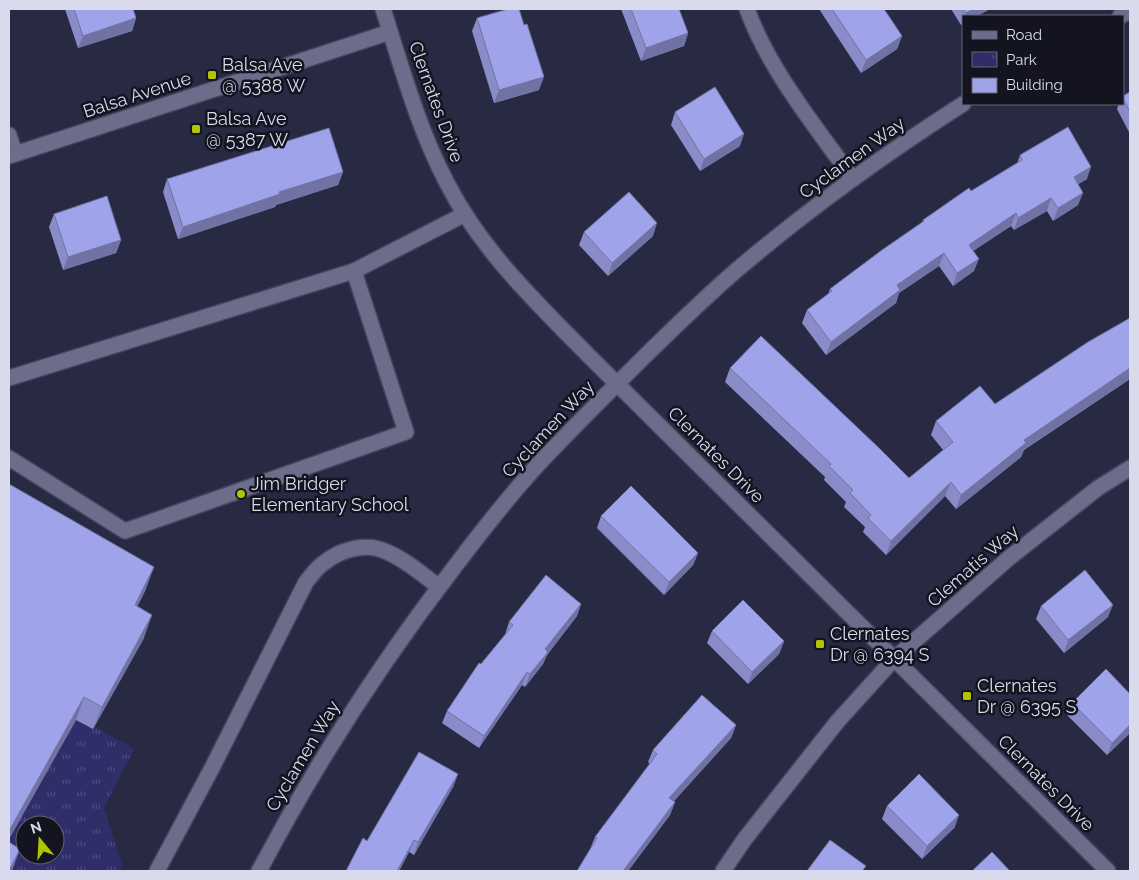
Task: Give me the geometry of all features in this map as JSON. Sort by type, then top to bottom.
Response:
[{"type":"street","name":"Clernates Drive","points":[[383,9],[429,146],[447,184],[465,214],[507,272],[1108,871]]},
{"type":"street","points":[[747,9],[776,67],[853,179]]},
{"type":"street","name":"Balsa Avenue","points":[[12,155],[390,32]]},
{"type":"street","name":"Cyclamen Way","points":[[259,871],[291,811],[365,691],[439,587],[484,528],[533,470],[617,383],[693,309],[744,264],[796,221],[853,179],[916,134],[962,105]]},
{"type":"street","points":[[9,135],[12,155]]},
{"type":"street","points":[[9,378],[354,271],[465,214]]},
{"type":"street","points":[[9,458],[125,531],[406,432],[354,271]]},
{"type":"street","name":"Clematis Way","points":[[722,871],[744,840],[837,722],[894,659],[1009,558],[1098,488],[1130,468]]},
{"type":"street","points":[[156,871],[306,582],[314,571],[324,562],[348,550],[374,548],[387,552],[410,565],[439,587]]},
{"type":"green space","points":[[76,720],[93,729],[95,727],[134,749],[104,808],[122,865],[119,871],[9,870],[9,839],[15,828],[15,865],[65,865],[65,815],[23,815]]},
{"type":"building","points":[[74,9],[133,9],[136,18],[83,36]]},
{"type":"building","points":[[508,9],[519,9],[524,25],[527,24],[544,77],[499,90],[477,18]]},
{"type":"building","points":[[631,9],[679,9],[688,33],[646,48]]},
{"type":"building","points":[[832,9],[884,9],[902,36],[866,60]]},
{"type":"building","points":[[963,9],[973,9],[966,13]]},
{"type":"building","points":[[715,87],[744,134],[704,159],[675,112]]},
{"type":"building","points":[[1130,92],[1130,112],[1124,100],[1124,95]]},
{"type":"building","points":[[1068,127],[1091,167],[1074,177],[1083,193],[1058,208],[1051,198],[1018,218],[1016,213],[969,245],[979,259],[957,273],[944,253],[897,285],[900,290],[831,342],[807,310],[832,291],[830,289],[969,188],[971,191],[1022,160],[1020,155]]},
{"type":"building","points":[[329,128],[343,172],[279,192],[280,194],[183,227],[167,179]]},
{"type":"building","points":[[629,192],[657,223],[612,263],[584,232]]},
{"type":"building","points":[[107,196],[121,240],[68,257],[54,214]]},
{"type":"building","points":[[1130,318],[1130,368],[1024,440],[1026,443],[961,495],[951,482],[891,541],[868,518],[871,515],[850,493],[853,490],[829,466],[831,464],[730,368],[761,336],[909,478],[953,442],[936,421],[980,386],[995,404],[1088,342]]},
{"type":"building","points":[[9,484],[154,567],[135,605],[152,615],[102,707],[84,697],[18,815],[15,815],[15,820],[9,831]]},
{"type":"building","points":[[631,486],[698,553],[669,582],[601,516]]},
{"type":"building","points":[[1085,570],[1113,605],[1068,640],[1041,606]]},
{"type":"building","points":[[546,575],[581,604],[545,649],[548,652],[530,674],[527,672],[484,736],[447,711],[479,663],[481,664],[513,625],[509,622]]},
{"type":"building","points":[[743,600],[784,641],[752,672],[712,631]]},
{"type":"building","points":[[1106,669],[1130,694],[1130,725],[1112,743],[1072,703]]},
{"type":"building","points":[[702,695],[736,725],[669,798],[675,802],[623,871],[577,871],[597,838],[595,837],[657,754],[653,750]]},
{"type":"building","points":[[419,752],[458,774],[418,842],[414,840],[397,871],[346,871],[363,838],[367,841]]},
{"type":"building","points":[[919,774],[959,815],[927,846],[887,806]]},
{"type":"building","points":[[830,840],[866,866],[862,871],[807,871]]},
{"type":"building","points":[[9,842],[15,846],[15,859],[9,871]]},
{"type":"building","points":[[992,852],[1010,871],[972,871]]},
{"type":"place","name":"Balsa Ave @ 5388 W","points":[[212,75]]},
{"type":"place","name":"Balsa Ave @ 5387 W","points":[[196,129]]},
{"type":"place","name":"Jim Bridger Elementary School","points":[[241,494]]},
{"type":"place","name":"Clernates Dr @ 6394 S","points":[[820,644]]},
{"type":"place","name":"Clernates Dr @ 6395 S","points":[[967,696]]}]
